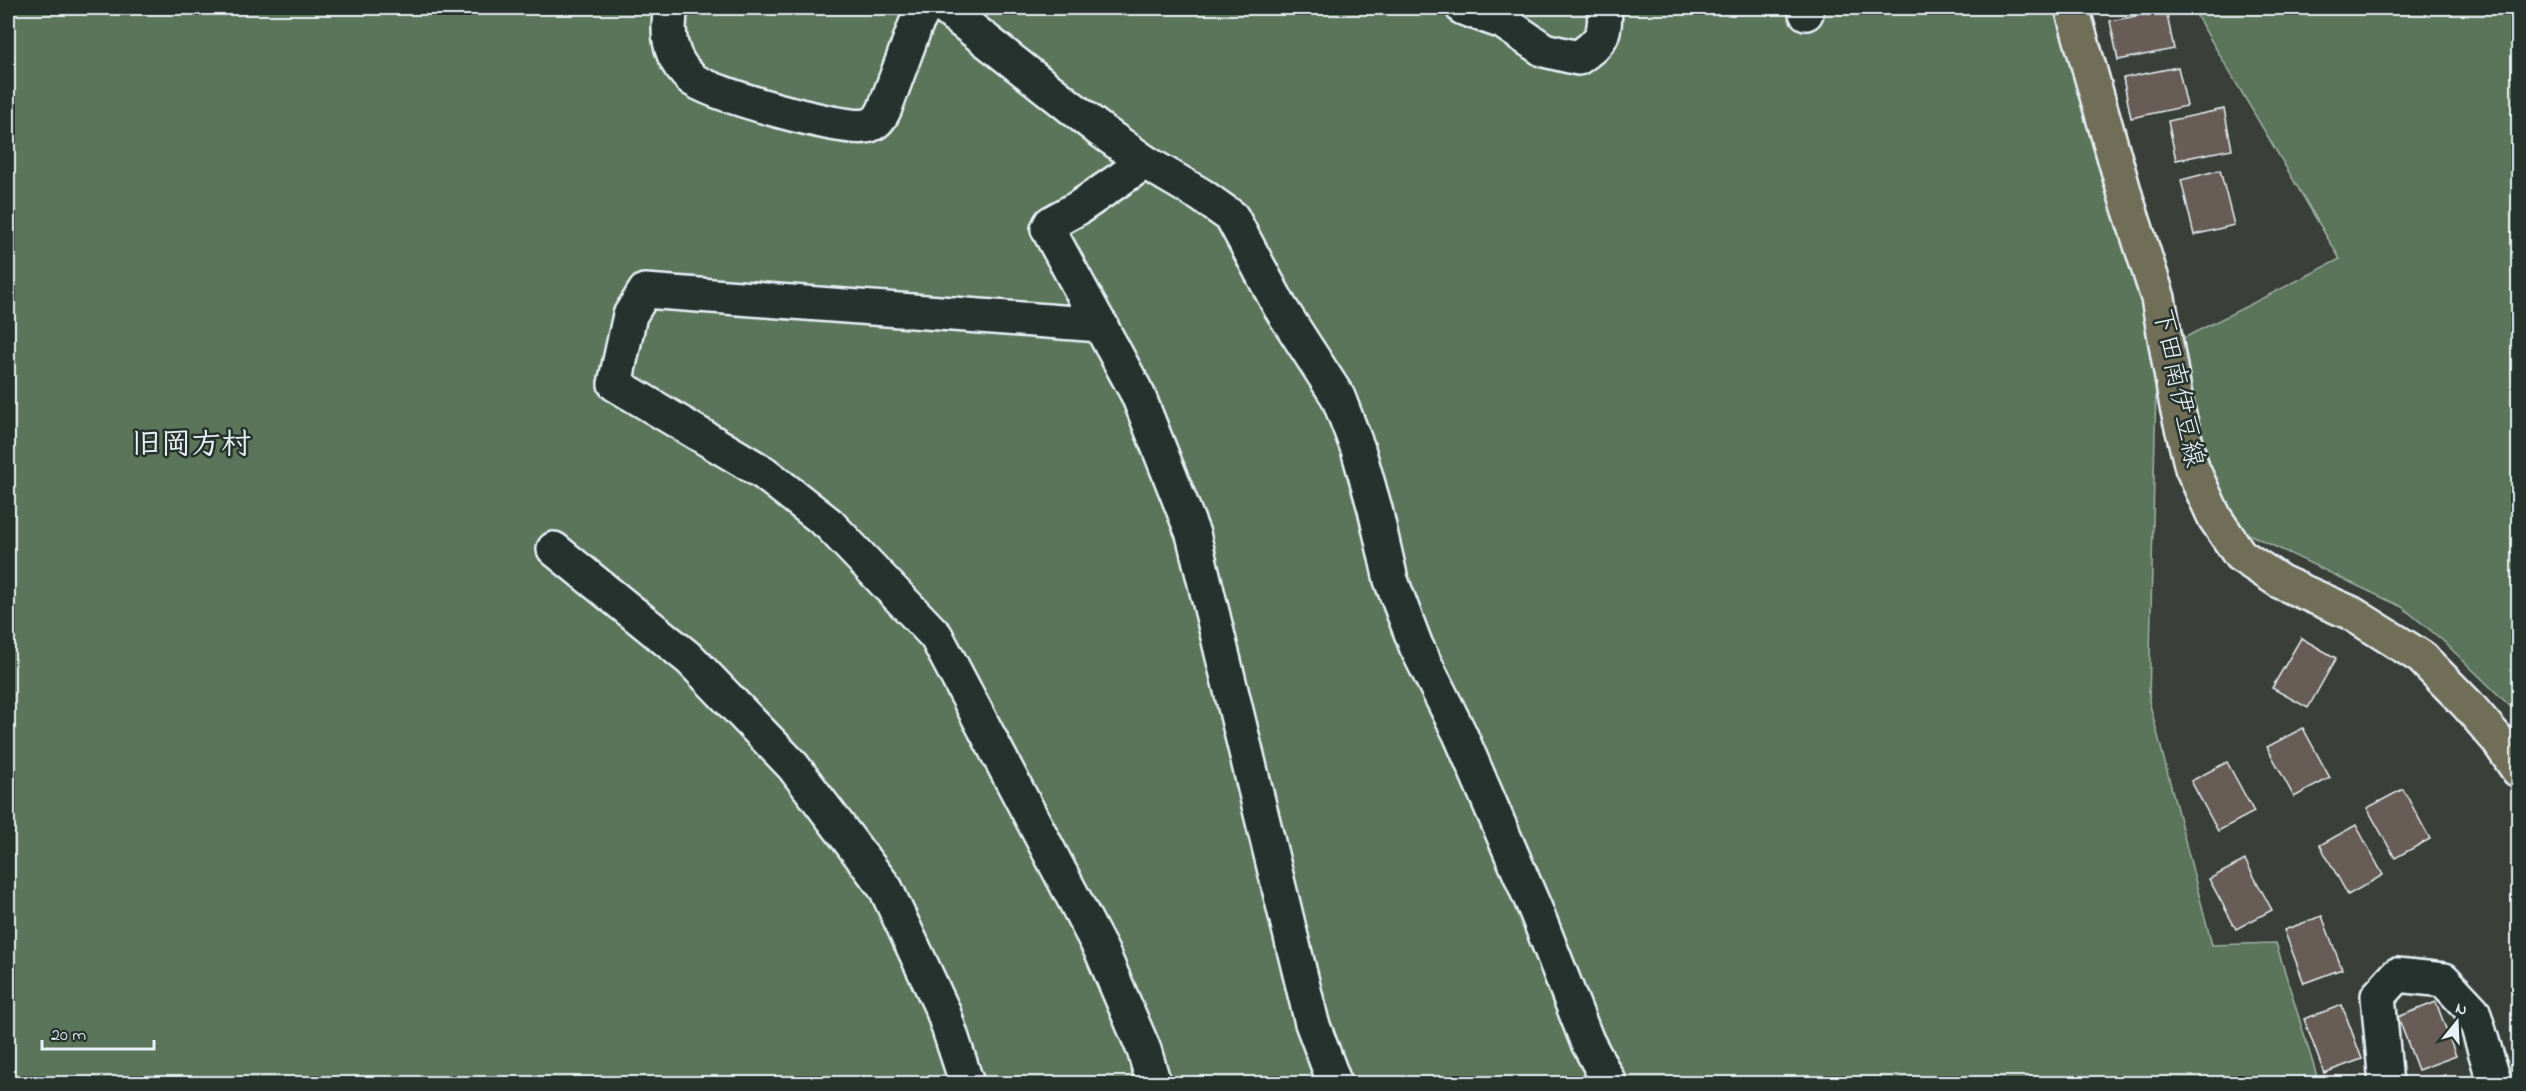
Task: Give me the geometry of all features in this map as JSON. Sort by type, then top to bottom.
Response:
[{"type":"main road","name":"下田南伊豆線","points":[[2072,8],[2126,198],[2158,298],[2177,407],[2192,468],[2215,518],[2240,555],[2281,582],[2351,613],[2421,657],[2474,712],[2518,770]]},
{"type":"street","points":[[671,8],[668,24],[669,41],[678,63],[692,79],[717,92],[795,114],[836,124],[866,126],[879,120],[916,24],[925,8]]},
{"type":"street","points":[[945,8],[1084,118],[1145,162],[1201,195],[1232,217],[1280,307],[1338,397],[1358,449],[1375,509],[1391,580],[1416,646],[1460,734],[1536,911],[1587,1041],[1610,1083]]},
{"type":"street","points":[[1463,8],[1503,22],[1544,50],[1578,58],[1596,46],[1606,26],[1604,8]]},
{"type":"street","points":[[1145,162],[1078,208],[1051,223],[1048,229],[1138,395],[1193,534],[1312,1023],[1335,1083]]},
{"type":"street","points":[[1101,325],[645,291],[630,315],[615,384],[764,473],[819,516],[936,636],[1102,952],[1144,1050],[1154,1083]]},
{"type":"street","points":[[554,549],[691,660],[793,766],[886,890],[943,1011],[967,1083]]},
{"type":"street","points":[[2386,1083],[2378,996],[2397,975],[2444,980],[2465,1003],[2472,1011],[2495,1083]]},
{"type":"green space","points":[[8,8],[2066,8],[2158,298],[2149,701],[2212,945],[2276,943],[2319,1083],[8,1083]]},
{"type":"green space","points":[[2192,8],[2518,8],[2518,714],[2441,639],[2402,607],[2215,518],[2166,347],[2340,259]]},
{"type":"building","points":[[2166,10],[2174,49],[2118,60],[2110,21]]},
{"type":"building","points":[[2178,67],[2187,106],[2131,118],[2123,78]]},
{"type":"building","points":[[2224,109],[2232,149],[2176,160],[2168,121]]},
{"type":"building","points":[[2220,170],[2234,225],[2194,235],[2181,180]]},
{"type":"building","points":[[2301,638],[2336,658],[2308,708],[2272,688]]},
{"type":"building","points":[[2303,728],[2330,778],[2294,797],[2267,747]]},
{"type":"building","points":[[2227,762],[2254,812],[2218,831],[2191,781]]},
{"type":"building","points":[[2403,789],[2430,839],[2395,858],[2367,808]]},
{"type":"building","points":[[2356,825],[2383,875],[2348,895],[2320,845]]},
{"type":"building","points":[[2245,860],[2272,910],[2236,929],[2209,879]]},
{"type":"building","points":[[2322,916],[2342,969],[2304,983],[2284,930]]},
{"type":"building","points":[[2436,1002],[2456,1056],[2418,1070],[2398,1017]]},
{"type":"building","points":[[2342,1005],[2362,1059],[2324,1073],[2304,1019]]},
{"type":"building","points":[[2445,1075],[2448,1084],[2422,1084]]},
{"type":"district","name":"旧岡方村","points":[[191,446]]}]
